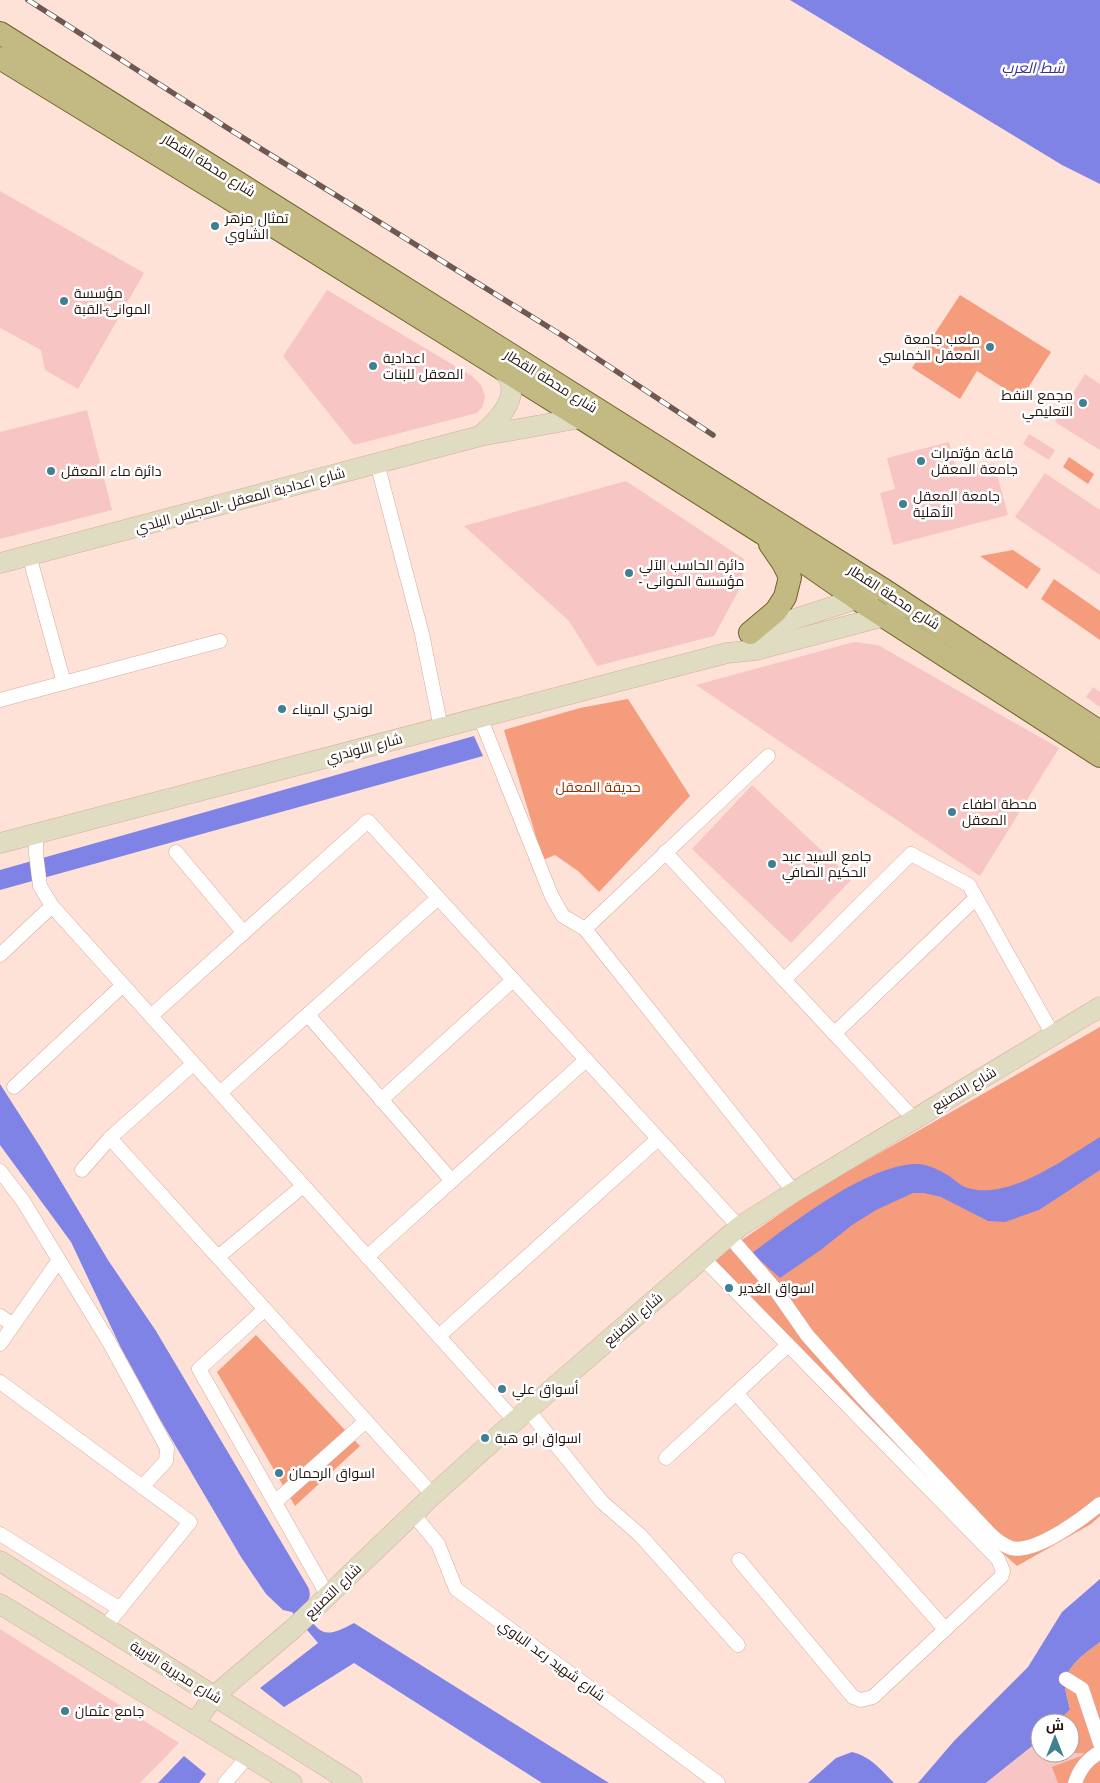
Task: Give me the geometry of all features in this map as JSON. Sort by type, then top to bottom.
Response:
[{"type":"main road","name":"شارع محطة القطار","points":[[0,33],[884,590],[1021,691],[1100,756]]},
{"type":"main road","name":"شارع محطة القطار","points":[[0,58],[581,418],[762,533],[857,599],[1021,691],[1100,732]]},
{"type":"main road","points":[[480,436],[500,419],[509,400],[511,388],[509,379],[498,366]]},
{"type":"main road","name":"شارع اعدادية المعقل -المجلس البلدي","points":[[0,563],[480,436],[581,418]]},
{"type":"main road","points":[[727,653],[776,611],[785,597],[790,577],[783,563],[762,533]]},
{"type":"main road","points":[[750,633],[884,590]]},
{"type":"main road","name":"شارع اللوندري","points":[[0,843],[727,653],[756,650],[885,616],[908,607]]},
{"type":"main road","name":"شارع التصنيع","points":[[195,1723],[214,1696],[294,1628],[433,1495],[734,1232],[794,1192],[1100,1007]]},
{"type":"main road","name":"شارع مديرية التربية","points":[[0,1560],[352,1783]]},
{"type":"main road","points":[[0,1604],[292,1783]]},
{"type":"street","points":[[377,464],[422,634],[441,728]]},
{"type":"street","points":[[30,555],[64,683]]},
{"type":"street","points":[[0,700],[220,641]]},
{"type":"street","points":[[480,717],[552,897],[563,916],[584,930],[794,1192]]},
{"type":"street","points":[[584,930],[768,756]]},
{"type":"street","points":[[151,1016],[368,821],[658,1139],[734,1232],[807,1335],[893,1431],[1000,1542],[1012,1548],[1024,1548],[1043,1542],[1087,1515],[1100,1504]]},
{"type":"street","points":[[36,833],[36,854],[40,886],[52,906],[438,1336],[522,1416],[602,1502],[640,1535],[738,1645]]},
{"type":"street","points":[[176,852],[244,932]]},
{"type":"street","points":[[665,852],[914,1119]]},
{"type":"street","points":[[784,980],[911,854],[969,885],[1053,1036]]},
{"type":"street","points":[[220,1093],[438,898]]},
{"type":"street","points":[[834,1034],[976,898]]},
{"type":"street","points":[[0,956],[52,906]]},
{"type":"street","points":[[381,1100],[513,980]]},
{"type":"street","points":[[14,1087],[123,985]]},
{"type":"street","points":[[308,1015],[452,1181]]},
{"type":"street","points":[[367,1257],[586,1060]]},
{"type":"street","points":[[82,1170],[110,1138],[193,1064]]},
{"type":"street","points":[[110,1138],[433,1495]]},
{"type":"street","points":[[438,1336],[658,1139]]},
{"type":"street","points":[[0,1171],[23,1201],[109,1342],[167,1448],[166,1461],[142,1487]]},
{"type":"street","points":[[218,1257],[303,1186]]},
{"type":"street","points":[[703,1258],[998,1559],[1003,1570],[1001,1577],[872,1697],[861,1700],[853,1697],[738,1560]]},
{"type":"street","points":[[0,1344],[59,1260]]},
{"type":"street","points":[[265,1309],[199,1369],[328,1596]]},
{"type":"street","points":[[0,1316],[13,1325]]},
{"type":"street","points":[[666,1458],[788,1345]]},
{"type":"street","points":[[0,1382],[190,1522],[105,1627]]},
{"type":"street","points":[[736,1393],[945,1629]]},
{"type":"street","points":[[275,1502],[366,1421]]},
{"type":"street","name":"شارع شهيد رعد الباوي","points":[[413,1514],[438,1544],[456,1589],[718,1783]]},
{"type":"street","points":[[0,1534],[120,1609]]},
{"type":"street","points":[[1066,1679],[1082,1689],[1100,1743]]},
{"type":"street","points":[[1072,1782],[1089,1758],[1100,1752]]},
{"type":"street","points":[[225,1783],[248,1756]]},
{"type":"green space","name":"ملعب جامعة المعقل الخماسي","points":[[960,295],[1051,352],[1021,399],[977,371],[960,399],[912,368]]},
{"type":"green space","points":[[1069,457],[1094,474],[1088,484],[1063,467]]},
{"type":"green space","points":[[1013,550],[1041,569],[1027,589],[980,556]]},
{"type":"green space","points":[[1054,579],[1100,611],[1100,640],[1041,599]]},
{"type":"green space","name":"حديقة المعقل","points":[[628,699],[690,796],[599,892],[578,871],[555,855],[543,860],[504,730],[580,708]]},
{"type":"green space","points":[[1100,1027],[1100,1516],[1091,1524],[1017,1566],[987,1539],[713,1260],[813,1191]]},
{"type":"green space","points":[[256,1335],[360,1446],[295,1506],[217,1372]]},
{"type":"green space","points":[[1100,1642],[1100,1783],[986,1783],[1025,1754],[1030,1754],[1030,1763],[1080,1763],[1080,1713],[1066,1713],[1070,1708],[1065,1685],[1069,1672],[1083,1655]]},
{"type":"water","name":"شط العرب","points":[[790,0],[1100,0],[1100,184],[1062,165]]},
{"type":"water","points":[[474,736],[483,756],[0,890],[0,870]]},
{"type":"water","points":[[0,1084],[108,1260],[156,1331],[308,1587],[309,1598],[302,1608],[313,1624],[323,1632],[329,1633],[354,1623],[609,1783],[542,1783],[354,1663],[284,1707],[260,1688],[318,1643],[292,1612],[283,1610],[266,1594],[241,1557],[161,1421],[121,1348],[71,1242],[0,1145]]},
{"type":"water","points":[[1100,1137],[1100,1170],[1039,1210],[1005,1222],[988,1221],[941,1197],[924,1193],[913,1193],[876,1210],[852,1225],[822,1249],[780,1278],[752,1253],[829,1198],[873,1175],[894,1167],[914,1164],[924,1165],[944,1173],[965,1187],[981,1190],[999,1189],[1035,1176]]},
{"type":"water","points":[[1100,1579],[1100,1642],[1078,1660],[1066,1678],[1066,1694],[1070,1709],[1066,1713],[1030,1713],[1030,1748],[986,1783],[918,1783],[954,1741],[1028,1667],[1062,1612]]},
{"type":"water","points":[[852,1752],[870,1760],[894,1783],[808,1783],[836,1758]]},
{"type":"water","points":[[184,1756],[206,1774],[199,1783],[158,1783]]},
{"type":"building","name":"مؤسسة الموانئ-القبة","points":[[0,191],[144,273],[78,389],[45,370],[41,350],[0,328]]},
{"type":"building","name":"اعدادية المعقل للبنات","points":[[327,290],[472,376],[481,385],[485,396],[483,406],[477,413],[354,445],[283,356]]},
{"type":"building","name":"مجمع النفط التعليمي","points":[[1085,374],[1100,384],[1100,450],[1055,422]]},
{"type":"building","name":"دائرة ماء المعقل","points":[[87,410],[112,510],[0,539],[0,432]]},
{"type":"building","points":[[1029,434],[1055,450],[1049,460],[1023,444]]},
{"type":"building","name":"جامعة المعقل الأهلية","points":[[949,442],[957,473],[994,463],[1008,515],[893,545],[880,493],[895,489],[887,458]]},
{"type":"building","name":"جامعة المعقل الأهلية","points":[[1045,473],[1100,510],[1100,575],[1015,517]]},
{"type":"building","name":"دائرة الحاسب الآلي - مؤسسة الموانى","points":[[626,481],[744,559],[741,586],[714,636],[597,666],[569,621],[464,526]]},
{"type":"building","name":"محطة اطفاء المعقل","points":[[854,642],[878,645],[1059,748],[980,876],[696,685]]},
{"type":"building","points":[[1093,687],[1100,692],[1100,707],[1086,697]]},
{"type":"building","name":"جامع السيد عبد الحكيم الصافي","points":[[752,785],[852,879],[791,943],[692,849]]},
{"type":"building","name":"جامع عثمان","points":[[0,1629],[179,1743],[140,1783],[0,1783]]},
{"type":"building","points":[[1030,1748],[1030,1763],[1063,1763],[1052,1767],[1058,1783],[986,1783]]},
{"type":"railway","points":[[28,0],[229,129],[563,336],[713,435]]},
{"type":"place","name":"تمثال مزهر الشاوي","points":[[215,226]]},
{"type":"place","name":"مؤسسة الموانئ-القبة","points":[[64,301]]},
{"type":"place","name":"ملعب جامعة المعقل الخماسي","points":[[990,347]]},
{"type":"place","name":"اعدادية المعقل للبنات","points":[[373,366]]},
{"type":"place","name":"مجمع النفط التعليمي","points":[[1083,403]]},
{"type":"place","name":"قاعة مؤتمرات جامعة المعقل","points":[[921,461]]},
{"type":"place","name":"دائرة ماء المعقل","points":[[51,471]]},
{"type":"place","name":"جامعة المعقل الأهلية","points":[[903,504]]},
{"type":"place","name":"دائرة الحاسب الآلي - مؤسسة الموانى","points":[[629,573]]},
{"type":"place","name":"لوندري الميناء","points":[[282,709]]},
{"type":"place","name":"محطة اطفاء المعقل","points":[[952,812]]},
{"type":"place","name":"جامع السيد عبد الحكيم الصافي","points":[[772,864]]},
{"type":"place","name":"اسواق الغدير","points":[[729,1288]]},
{"type":"place","name":"أسواق علي","points":[[502,1389]]},
{"type":"place","name":"اسواق ابو هبة","points":[[485,1438]]},
{"type":"place","name":"اسواق الرحمان","points":[[279,1473]]},
{"type":"place","name":"جامع عثمان","points":[[65,1711]]}]
